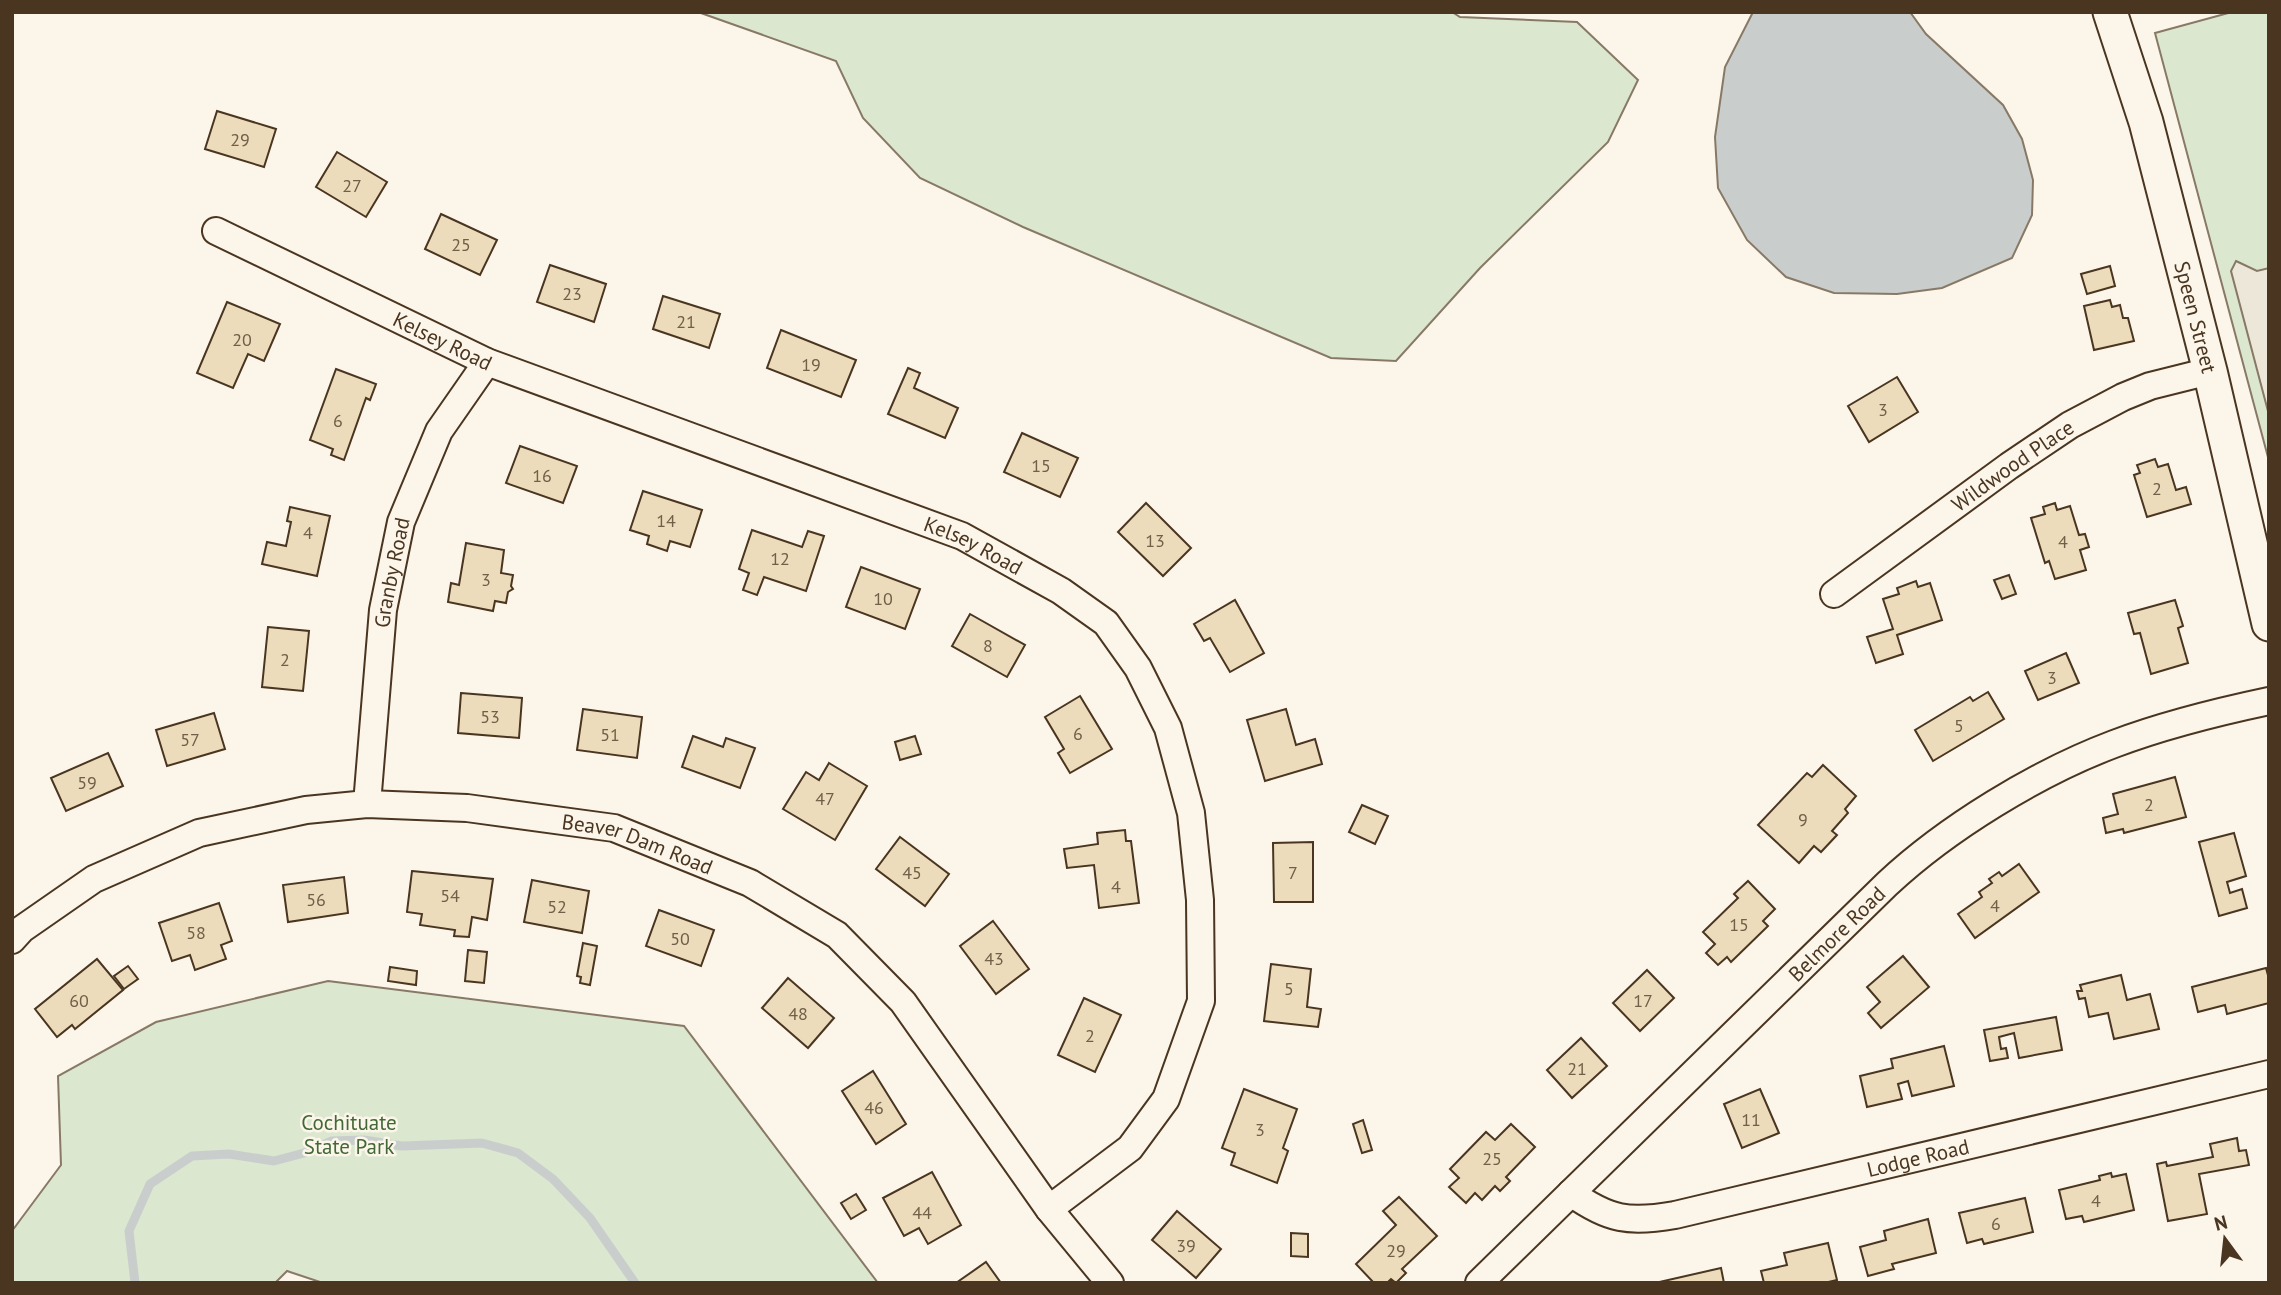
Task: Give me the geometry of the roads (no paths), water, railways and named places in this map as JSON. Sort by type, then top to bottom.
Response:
[{"type":"street","name":"Speen Street","points":[[2110,12],[2146,122],[2210,371],[2269,624]]},
{"type":"street","name":"Kelsey Road","points":[[216,231],[487,362],[962,536],[1061,591],[1106,624],[1138,668],[1168,728],[1191,813],[1200,900],[1200,1001],[1166,1099],[1130,1148],[1049,1209]]},
{"type":"street","name":"Granby Road","points":[[368,804],[383,610],[401,522],[439,431],[487,362]]},
{"type":"street","name":"Wildwood Place","points":[[1835,594],[2009,466],[2070,425],[2150,386],[2210,371]]},
{"type":"street","name":"Belmore Road","points":[[1479,1283],[1886,884],[1934,844],[2007,798],[2083,757],[2116,743],[2196,718],[2269,701]]},
{"type":"street","name":"Beaver Dam Road","points":[[12,940],[22,929],[94,879],[199,833],[306,810],[368,804],[467,808],[614,828],[750,883],[837,935],[903,1002],[1049,1209],[1110,1283]]},
{"type":"street","name":"Lodge Road","points":[[1571,1193],[1593,1208],[1613,1217],[1665,1217],[2269,1074]]},
{"type":"waterway","points":[[135,1283],[129,1231],[150,1184],[192,1156],[229,1154],[274,1161],[304,1153],[332,1141],[364,1140],[402,1146],[482,1143],[518,1153],[553,1179],[590,1218],[635,1283]]},
{"type":"park label","name":"Cochituate State Park","points":[[349,1134]]}]
